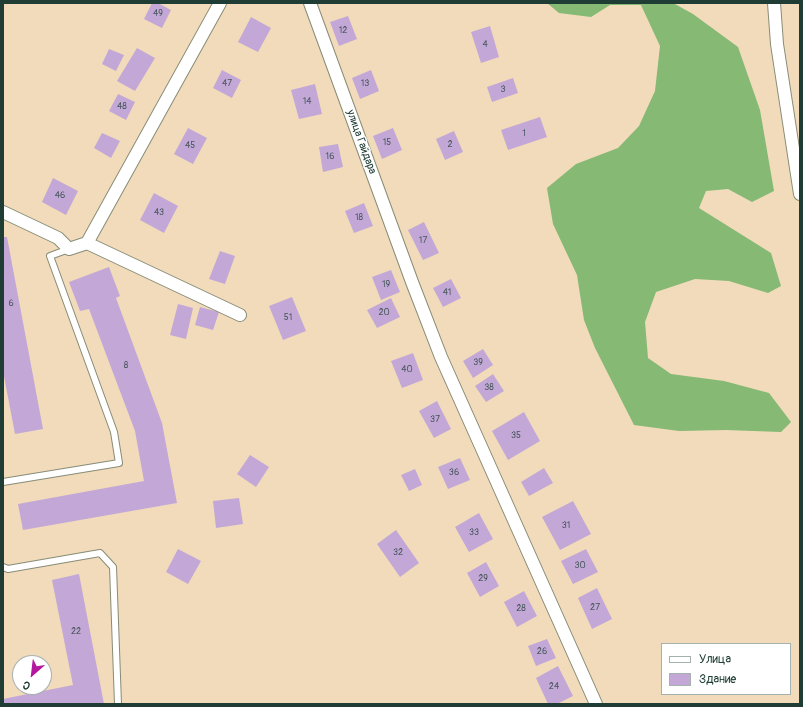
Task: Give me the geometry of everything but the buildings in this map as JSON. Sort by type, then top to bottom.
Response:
[{"type":"street","points":[[87,243],[220,3]]},
{"type":"street","name":"улица Гайдара","points":[[310,3],[412,282],[442,358],[596,704]]},
{"type":"street","points":[[774,3],[777,44],[800,194]]},
{"type":"street","points":[[3,212],[58,238],[68,249],[87,243],[240,315]]},
{"type":"lane","points":[[3,482],[120,463],[114,432],[50,256],[68,249]]},
{"type":"lane","points":[[3,567],[8,569],[100,553],[113,567],[118,704]]},
{"type":"green space","points":[[547,3],[673,3],[693,14],[738,47],[760,110],[774,191],[752,202],[728,189],[706,191],[699,208],[771,253],[781,286],[768,293],[729,281],[695,279],[656,292],[645,322],[648,358],[671,374],[724,381],[769,393],[791,422],[781,432],[726,430],[679,431],[634,425],[595,348],[584,320],[577,275],[553,224],[547,188],[576,164],[618,148],[639,126],[655,91],[660,46],[641,5],[610,5],[591,17],[559,13]]}]
